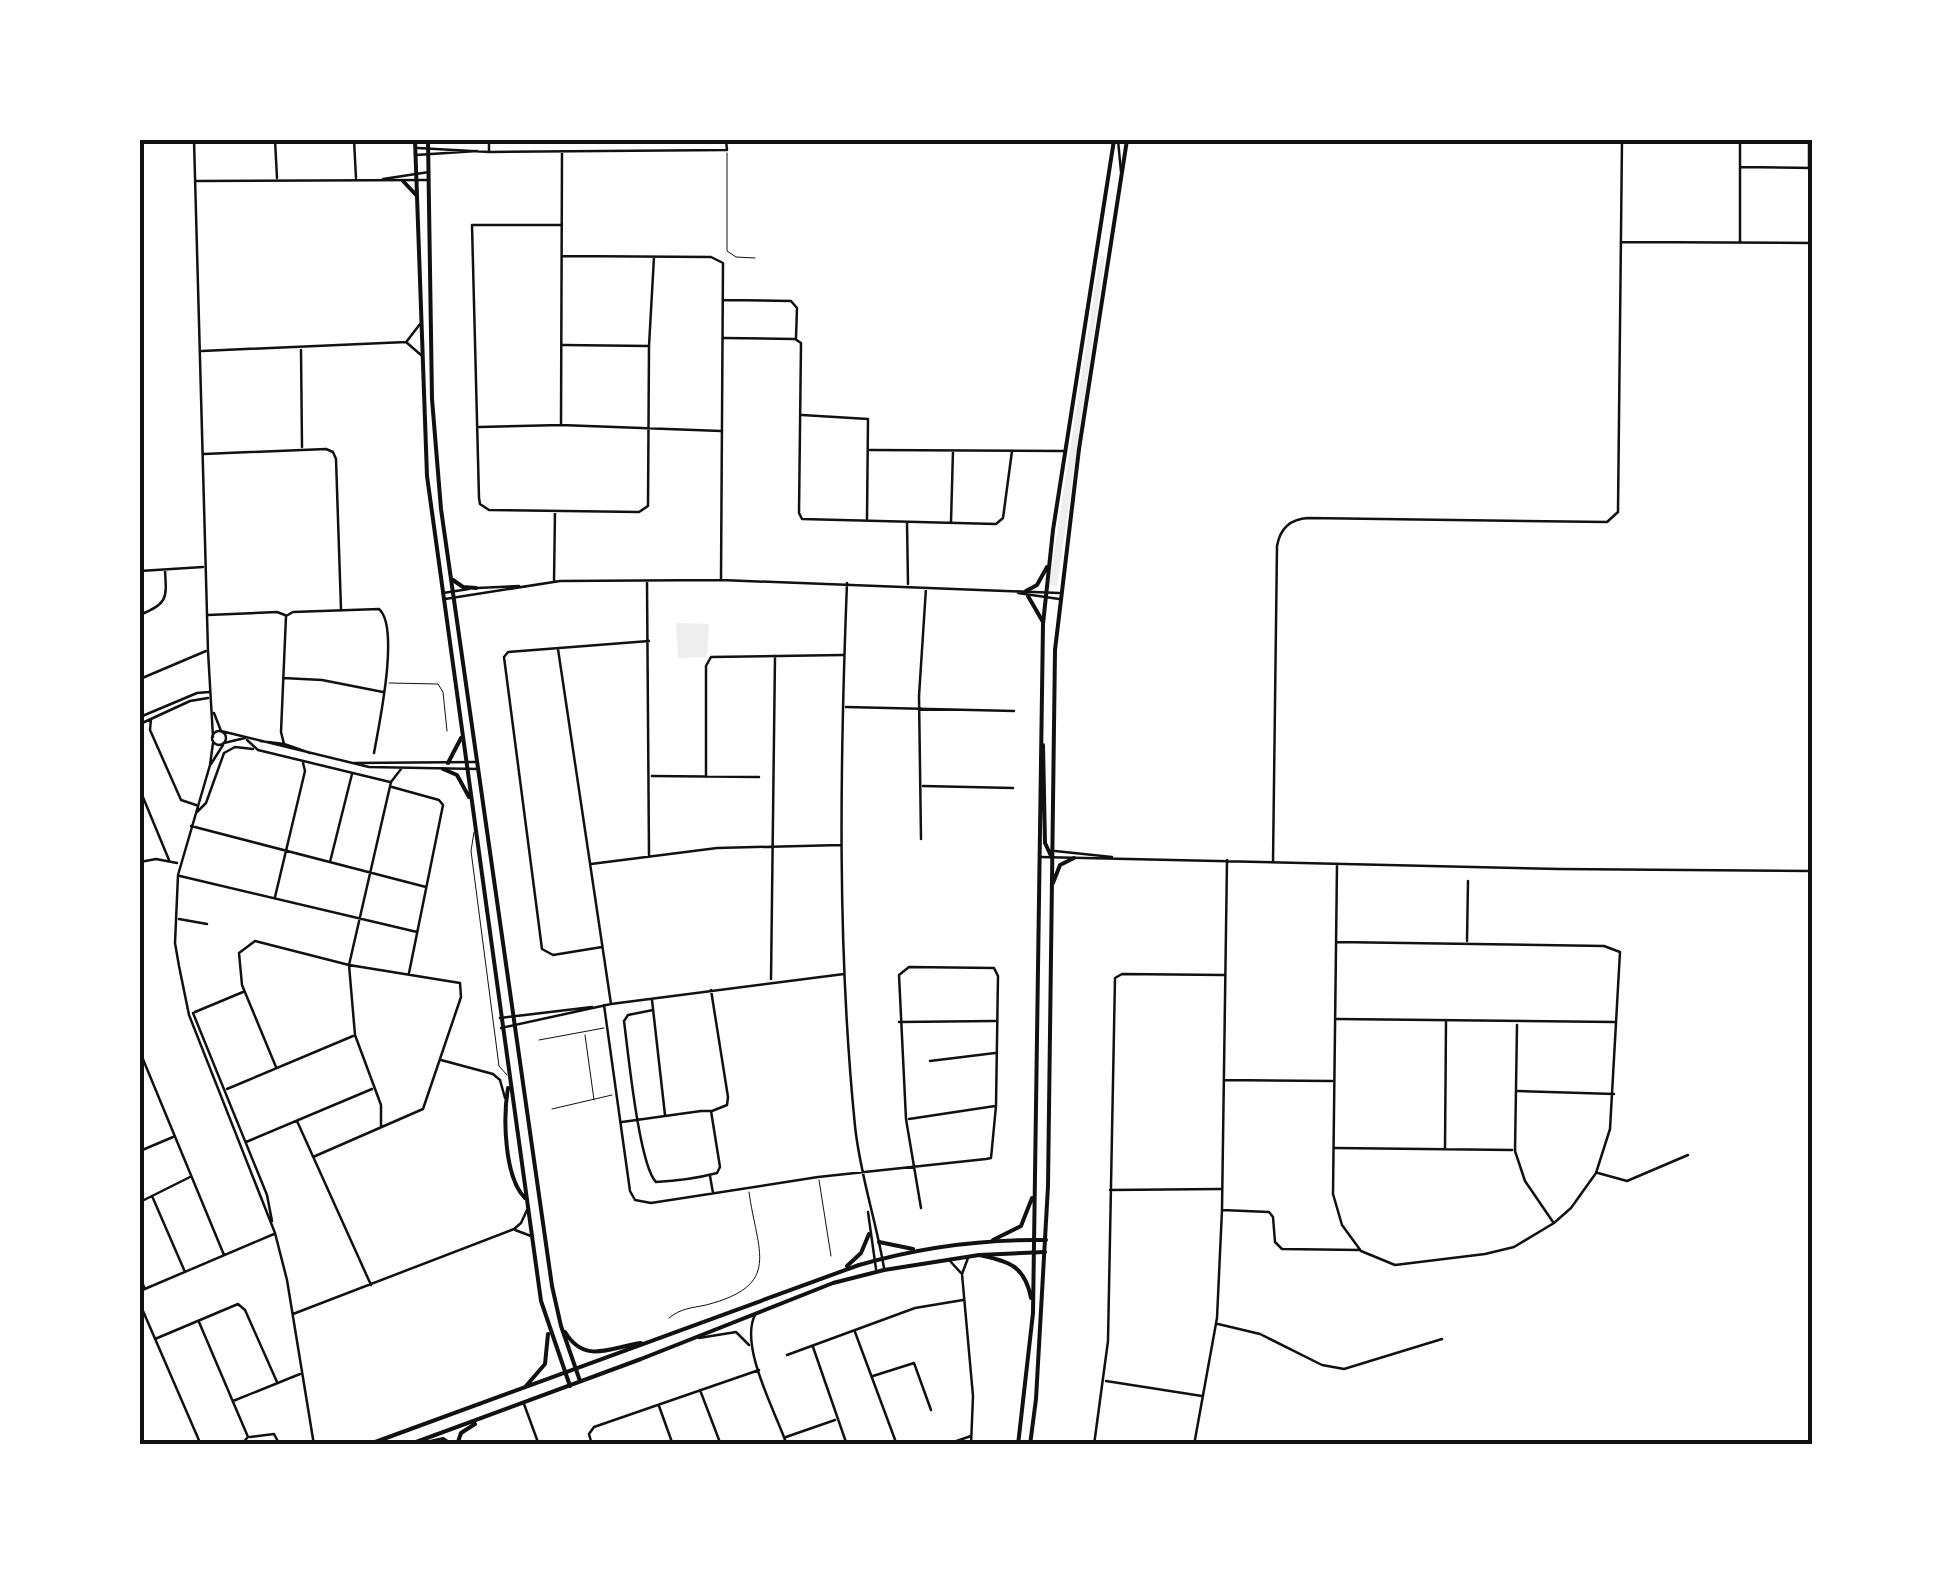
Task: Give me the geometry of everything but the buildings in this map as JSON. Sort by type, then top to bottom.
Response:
[{"type":"street","points":[[194,140],[205,569],[214,743],[180,864],[175,943],[191,1014],[267,1195],[272,1223]]},
{"type":"street","points":[[275,140],[277,179]]},
{"type":"street","points":[[354,140],[356,179]]},
{"type":"street","points":[[415,140],[427,476],[531,1236],[548,1329],[570,1386]]},
{"type":"street","points":[[428,140],[432,398],[453,595],[552,1286],[580,1381]]},
{"type":"street","points":[[489,140],[489,152]]},
{"type":"street","points":[[638,140],[638,150]]},
{"type":"street","points":[[416,151],[727,150],[726,140]]},
{"type":"street","points":[[1116,140],[1122,174]]},
{"type":"street","points":[[1018,1445],[1033,1313],[1046,594],[1065,451],[1116,140]]},
{"type":"street","points":[[1049,850],[1059,596],[1127,140]]},
{"type":"street","points":[[1272,862],[1280,534],[1294,520],[1308,518],[1603,522],[1613,519],[1620,501],[1622,140]]},
{"type":"street","points":[[1740,140],[1740,242]]},
{"type":"street","points":[[1740,168],[1811,168],[1809,140]]},
{"type":"street","points":[[561,424],[562,151]]},
{"type":"street","points":[[381,179],[429,172]]},
{"type":"street","points":[[196,181],[429,180]]},
{"type":"street","points":[[403,181],[418,198]]},
{"type":"street","points":[[562,225],[472,226],[476,427],[479,498],[483,508],[639,512],[648,506],[654,257]]},
{"type":"street","points":[[1621,242],[1813,244]]},
{"type":"street","points":[[562,256],[716,258],[723,264],[721,580]]},
{"type":"street","points":[[724,300],[792,301],[797,308],[796,339],[802,346],[800,516],[805,520],[1000,522],[1012,451]]},
{"type":"street","points":[[406,342],[420,324]]},
{"type":"street","points":[[724,338],[796,339]]},
{"type":"street","points":[[200,351],[406,342],[421,354]]},
{"type":"street","points":[[562,345],[649,346]]},
{"type":"street","points":[[300,349],[302,450]]},
{"type":"street","points":[[800,415],[865,417],[870,423],[867,519]]},
{"type":"street","points":[[476,427],[561,424],[722,431]]},
{"type":"street","points":[[202,454],[326,449],[333,452],[341,611]]},
{"type":"street","points":[[870,450],[1065,451]]},
{"type":"street","points":[[951,523],[953,451]]},
{"type":"street","points":[[554,509],[554,582]]},
{"type":"street","points":[[907,520],[908,586]]},
{"type":"street","points":[[1027,593],[1049,563]]},
{"type":"street","points":[[140,572],[205,569]]},
{"type":"street","points":[[140,615],[164,602],[165,571]]},
{"type":"street","points":[[451,576],[462,586],[520,586]]},
{"type":"street","points":[[443,596],[554,582],[721,580],[1059,596]]},
{"type":"street","points":[[647,581],[649,855]]},
{"type":"street","points":[[846,584],[846,974],[855,1126],[861,1172],[884,1270]]},
{"type":"street","points":[[921,840],[920,707],[926,587]]},
{"type":"street","points":[[453,595],[476,588]]},
{"type":"street","points":[[1027,593],[1044,624]]},
{"type":"street","points":[[207,615],[277,612],[286,616]]},
{"type":"street","points":[[286,616],[293,612],[384,612],[386,683],[374,753],[380,763]]},
{"type":"street","points":[[284,744],[281,732],[286,616]]},
{"type":"street","points":[[602,948],[553,955],[542,949],[503,664],[508,652],[648,641]]},
{"type":"street","points":[[558,647],[611,1004]]},
{"type":"street","points":[[140,679],[208,653]]},
{"type":"street","points":[[706,777],[707,664],[715,656],[844,655]]},
{"type":"street","points":[[771,982],[775,656]]},
{"type":"street","points":[[283,678],[322,680],[385,692]]},
{"type":"street","points":[[140,718],[197,693],[211,695]]},
{"type":"street","points":[[140,724],[211,695]]},
{"type":"street","points":[[210,765],[224,744],[212,707]]},
{"type":"street","points":[[844,708],[1014,711]]},
{"type":"street","points":[[151,719],[150,730],[182,800],[198,805]]},
{"type":"street","points":[[213,736],[222,731],[372,768],[444,769],[467,765]]},
{"type":"street","points":[[271,741],[281,732]]},
{"type":"street","points":[[448,762],[462,734]]},
{"type":"street","points":[[1030,1445],[1046,1240],[1052,888],[1041,737]]},
{"type":"street","points":[[214,743],[246,738]]},
{"type":"street","points":[[246,738],[258,750]]},
{"type":"street","points":[[259,741],[310,753]]},
{"type":"street","points":[[196,812],[206,803],[219,761],[227,750],[236,747],[361,774],[439,800],[443,805],[408,974]]},
{"type":"street","points":[[362,762],[374,753]]},
{"type":"street","points":[[274,898],[304,771],[302,760]]},
{"type":"street","points":[[304,771],[313,763]]},
{"type":"street","points":[[353,763],[478,765]]},
{"type":"street","points":[[361,774],[372,768]]},
{"type":"street","points":[[386,769],[391,784]]},
{"type":"street","points":[[381,1128],[382,1112],[355,1035],[348,965],[391,784],[401,769]]},
{"type":"street","points":[[444,769],[457,775],[472,800]]},
{"type":"street","points":[[330,862],[352,772]]},
{"type":"street","points":[[650,776],[759,777]]},
{"type":"street","points":[[921,786],[1014,788]]},
{"type":"street","points":[[140,790],[169,860]]},
{"type":"street","points":[[192,826],[426,887]]},
{"type":"street","points":[[590,864],[649,855],[843,845]]},
{"type":"street","points":[[1039,850],[1118,858]]},
{"type":"street","points":[[1039,858],[1227,860],[1336,866],[1812,870]]},
{"type":"street","points":[[1052,888],[1060,865],[1074,858]]},
{"type":"street","points":[[140,862],[169,860],[180,864]]},
{"type":"street","points":[[1194,1445],[1216,1324],[1222,1210],[1227,860]]},
{"type":"street","points":[[1336,866],[1334,1194],[1342,1225],[1361,1250]]},
{"type":"street","points":[[178,876],[417,932]]},
{"type":"street","points":[[1467,942],[1468,881]]},
{"type":"street","points":[[176,918],[207,924]]},
{"type":"street","points":[[276,1067],[240,976],[239,953],[255,941],[348,965],[460,983],[461,997],[422,1109],[313,1157]]},
{"type":"street","points":[[1222,1210],[1270,1212],[1275,1242],[1282,1249],[1361,1250],[1395,1265],[1471,1256],[1514,1246],[1554,1223],[1571,1208],[1596,1172],[1610,1129],[1614,1094],[1620,952],[1610,946],[1336,942]]},
{"type":"street","points":[[604,1005],[630,1191],[634,1200],[651,1203],[818,1177],[912,1167],[991,1158],[996,1106],[998,976],[994,968],[909,967],[902,969],[897,983],[906,1119],[912,1167],[921,1208]]},
{"type":"street","points":[[501,1028],[604,1005],[846,974]]},
{"type":"street","points":[[1094,1445],[1105,1380],[1114,978],[1122,974],[1225,975]]},
{"type":"street","points":[[621,1122],[711,1111],[727,1105],[710,990]]},
{"type":"street","points":[[191,1014],[244,992]]},
{"type":"street","points":[[652,998],[665,1115]]},
{"type":"street","points":[[500,1018],[594,1007]]},
{"type":"street","points":[[653,1010],[628,1015],[624,1021],[653,1180],[669,1182],[717,1172],[720,1161],[711,1111]]},
{"type":"street","points":[[1335,1019],[1616,1022]]},
{"type":"street","points":[[899,1022],[997,1021]]},
{"type":"street","points":[[1445,1149],[1446,1021]]},
{"type":"street","points":[[1516,1022],[1515,1150],[1525,1181],[1554,1223]]},
{"type":"street","points":[[223,1090],[355,1035]]},
{"type":"street","points":[[140,1052],[224,1255]]},
{"type":"street","points":[[930,1061],[996,1052]]},
{"type":"street","points":[[440,1060],[497,1076],[506,1102]]},
{"type":"street","points":[[1224,1080],[1334,1081]]},
{"type":"street","points":[[509,1083],[506,1102],[512,1180],[526,1199]]},
{"type":"street","points":[[246,1142],[374,1089]]},
{"type":"street","points":[[223,1090],[276,1233],[312,1435],[317,1445]]},
{"type":"street","points":[[1516,1091],[1614,1094]]},
{"type":"street","points":[[906,1119],[996,1106]]},
{"type":"street","points":[[297,1121],[372,1286]]},
{"type":"street","points":[[140,1150],[174,1136]]},
{"type":"street","points":[[1334,1148],[1515,1150]]},
{"type":"street","points":[[1596,1172],[1612,1180],[1627,1181],[1688,1155]]},
{"type":"street","points":[[710,1175],[713,1194]]},
{"type":"street","points":[[140,1202],[191,1177]]},
{"type":"street","points":[[993,1240],[1016,1230],[1025,1221],[1035,1189]]},
{"type":"street","points":[[1110,1190],[1222,1189]]},
{"type":"street","points":[[152,1196],[185,1272]]},
{"type":"street","points":[[868,1206],[876,1272]]},
{"type":"street","points":[[292,1315],[514,1229],[527,1210]]},
{"type":"street","points":[[514,1229],[531,1236]]},
{"type":"street","points":[[140,1278],[142,1290],[276,1233]]},
{"type":"street","points":[[843,1269],[862,1252],[869,1234]]},
{"type":"street","points":[[367,1445],[843,1269],[917,1250],[993,1240],[1046,1240]]},
{"type":"street","points":[[878,1242],[917,1250]]},
{"type":"street","points":[[408,1445],[833,1283],[884,1270],[979,1255],[1045,1252]]},
{"type":"street","points":[[979,1255],[1005,1260],[1023,1273],[1033,1313]]},
{"type":"street","points":[[969,1257],[962,1274],[972,1396],[970,1445]]},
{"type":"street","points":[[948,1260],[962,1274]]},
{"type":"street","points":[[787,1355],[915,1308],[965,1300]]},
{"type":"street","points":[[140,1304],[202,1445]]},
{"type":"street","points":[[155,1339],[238,1304],[245,1310],[277,1382]]},
{"type":"street","points":[[754,1316],[749,1328],[752,1351],[787,1445]]},
{"type":"street","points":[[198,1321],[248,1437]]},
{"type":"street","points":[[1216,1324],[1260,1334],[1287,1344],[1322,1365],[1344,1368],[1442,1340]]},
{"type":"street","points":[[561,1326],[573,1343],[591,1353],[646,1343]]},
{"type":"street","points":[[521,1391],[545,1364],[548,1329]]},
{"type":"street","points":[[854,1331],[897,1445]]},
{"type":"street","points":[[693,1339],[736,1332],[752,1351]]},
{"type":"street","points":[[812,1346],[847,1445]]},
{"type":"street","points":[[872,1376],[914,1363],[931,1410]]},
{"type":"street","points":[[592,1445],[592,1429],[759,1370]]},
{"type":"street","points":[[233,1402],[302,1374]]},
{"type":"street","points":[[1105,1380],[1205,1396]]},
{"type":"street","points":[[700,1390],[720,1445]]},
{"type":"street","points":[[524,1402],[539,1445]]},
{"type":"street","points":[[658,1405],[673,1445]]},
{"type":"street","points":[[417,1445],[442,1439],[454,1445],[461,1432],[491,1414]]},
{"type":"street","points":[[784,1438],[836,1420]]},
{"type":"street","points":[[241,1445],[248,1437],[274,1434],[280,1445]]},
{"type":"street","points":[[945,1445],[971,1436]]},
{"type":"lane","points":[[727,150],[726,251],[736,257],[755,258]]},
{"type":"lane","points":[[386,683],[438,684],[444,692],[447,731]]},
{"type":"lane","points":[[476,830],[471,851],[499,1066],[508,1075]]},
{"type":"lane","points":[[539,1040],[608,1027]]},
{"type":"lane","points":[[584,1032],[594,1100]]},
{"type":"lane","points":[[552,1109],[616,1094]]},
{"type":"lane","points":[[818,1177],[831,1256]]},
{"type":"lane","points":[[669,1318],[687,1308],[742,1292],[758,1276],[760,1261],[748,1188]]},
{"type":"shaded area","points":[[1100,256],[1105,256],[1057,586],[1049,585]]},
{"type":"shaded area","points":[[676,623],[709,624],[707,657],[678,658]]}]
